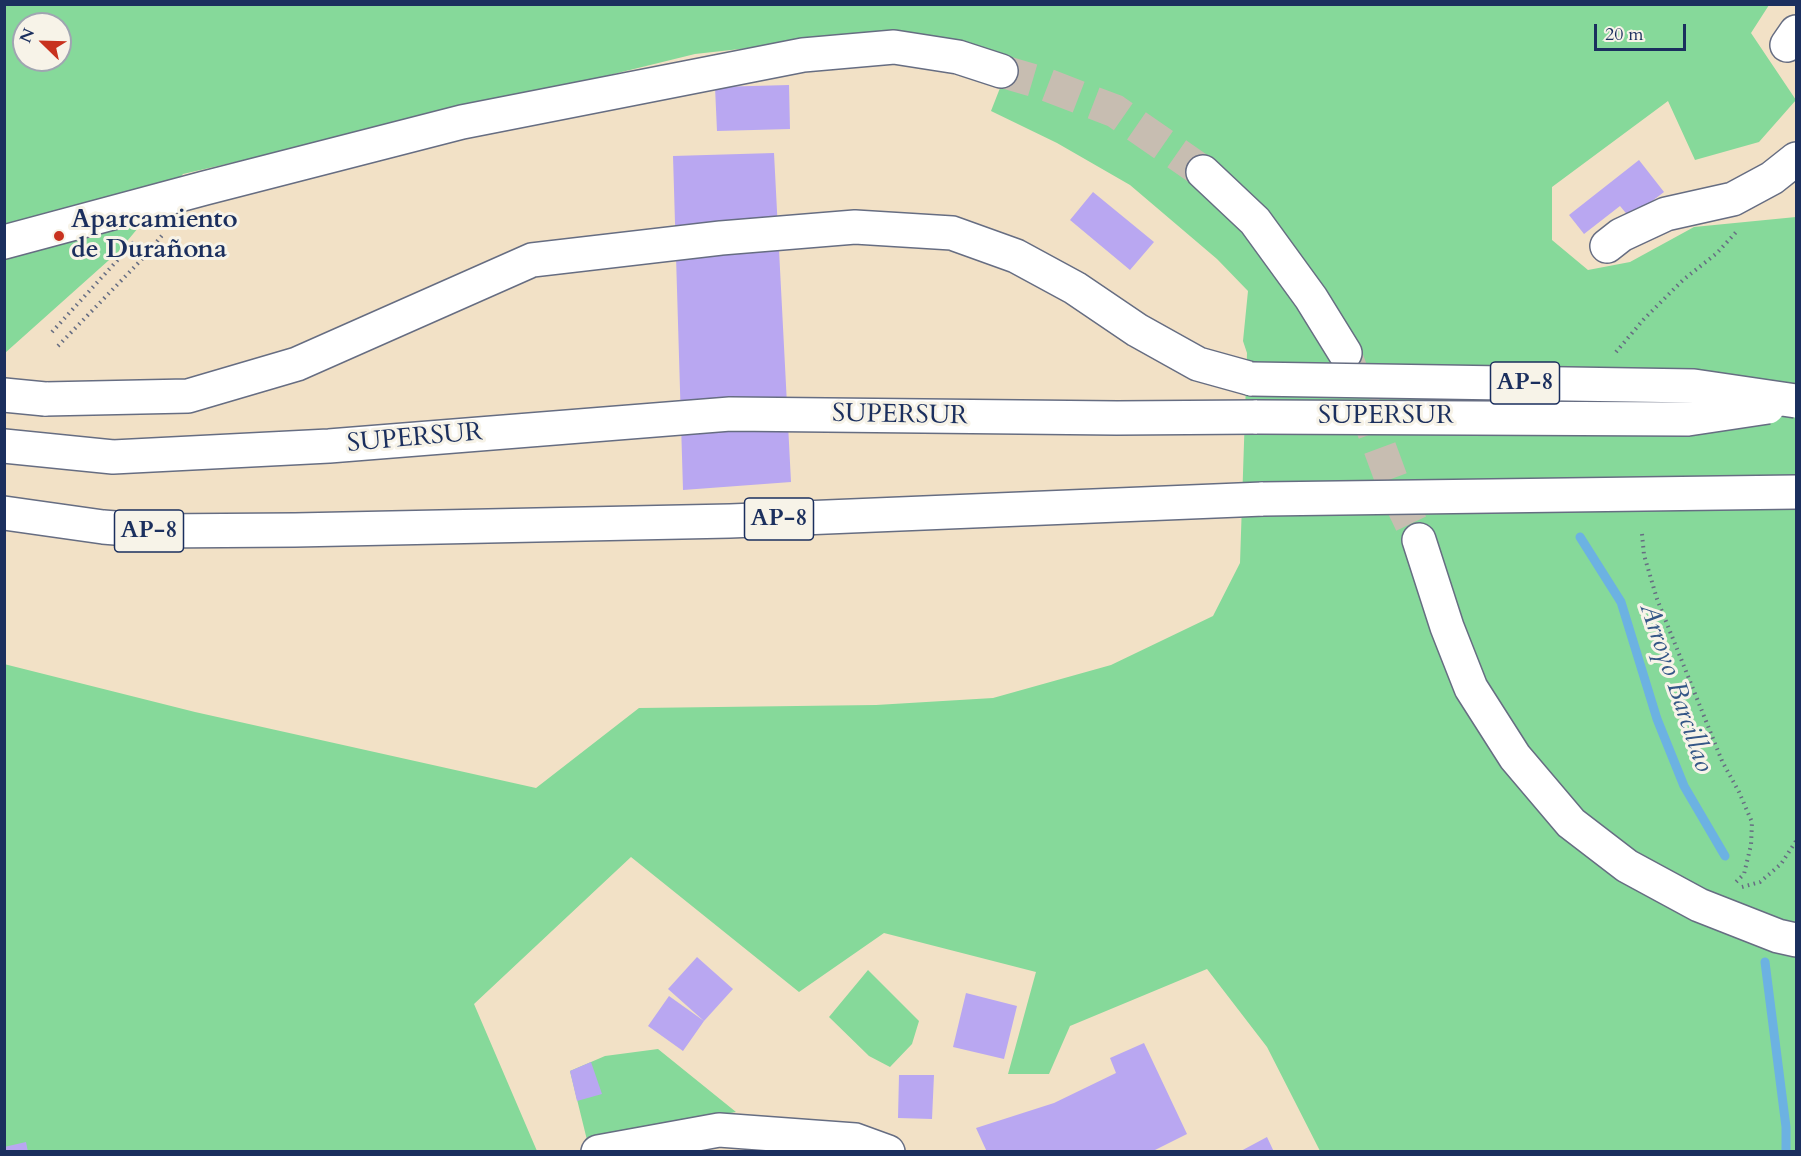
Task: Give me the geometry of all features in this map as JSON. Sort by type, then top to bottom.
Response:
[{"type":"main road","points":[[4,242],[462,122],[803,56],[894,47],[958,57],[1001,70]]},
{"type":"main road","points":[[1607,246],[1621,235],[1666,214],[1733,199],[1772,178],[1797,159]]},
{"type":"main road","points":[[1203,172],[1255,221],[1311,298],[1345,353]]},
{"type":"main road","name":"AP-8","points":[[4,395],[45,399],[188,396],[297,364],[532,260],[721,238],[855,227],[952,232],[1016,256],[1075,288],[1137,330],[1198,364],[1252,378],[1694,386],[1797,402]]},
{"type":"main road","name":"SUPERSUR","points":[[14,447],[112,457],[329,446],[730,414],[1117,418],[1688,419],[1797,402]]},
{"type":"main road","name":"AP-8","points":[[4,513],[103,527],[153,531],[295,530],[730,521],[1263,499],[1797,492]]},
{"type":"main road","points":[[1419,540],[1446,627],[1471,688],[1515,757],[1571,823],[1627,866],[1699,905],[1778,936],[1797,940]]},
{"type":"main road","points":[[598,1152],[719,1130],[855,1140],[888,1152]]},
{"type":"path","points":[[1614,354],[1644,319],[1683,280],[1717,253],[1739,229]]},
{"type":"path","points":[[58,346],[145,256],[165,231]]},
{"type":"path","points":[[52,332],[140,236]]},
{"type":"path","points":[[1642,534],[1644,555],[1657,599],[1722,761],[1752,822],[1751,845],[1744,874],[1728,890]]},
{"type":"green space","points":[[5,5],[1769,5],[1751,33],[1796,100],[1759,142],[1695,160],[1668,101],[1552,187],[1552,240],[1588,270],[1630,262],[1694,227],[1796,217],[1796,1151],[1320,1151],[1267,1047],[1207,969],[1070,1026],[1049,1074],[1008,1074],[1036,972],[884,933],[799,992],[631,857],[474,1004],[537,1151],[5,1151],[4,664],[195,712],[536,788],[639,708],[876,705],[993,698],[1111,665],[1213,616],[1240,563],[1247,353],[1243,341],[1248,291],[1217,259],[1130,185],[1057,143],[991,111],[1011,60],[794,43],[695,54],[520,97],[385,124],[183,174],[118,252],[5,353]]},
{"type":"green space","points":[[868,970],[919,1021],[912,1044],[890,1067],[869,1056],[829,1017]]},
{"type":"green space","points":[[658,1049],[736,1112],[587,1140],[570,1071],[605,1056]]},
{"type":"building","points":[[789,85],[790,129],[717,131],[715,87]]},
{"type":"building","points":[[774,153],[791,482],[683,490],[673,156]]},
{"type":"building","points":[[1639,160],[1664,192],[1630,218],[1620,206],[1584,234],[1569,215]]},
{"type":"building","points":[[1093,192],[1154,242],[1130,270],[1070,220]]},
{"type":"building","points":[[697,957],[733,989],[704,1021],[668,989]]},
{"type":"building","points":[[966,993],[1017,1006],[1004,1059],[953,1047]]},
{"type":"building","points":[[669,996],[704,1021],[683,1051],[648,1026]]},
{"type":"building","points":[[1144,1043],[1187,1134],[1151,1152],[987,1152],[976,1128],[1054,1103],[1116,1073],[1110,1058]]},
{"type":"building","points":[[591,1062],[602,1094],[577,1101],[570,1071]]},
{"type":"building","points":[[899,1075],[934,1075],[932,1119],[898,1118]]},
{"type":"building","points":[[1267,1137],[1274,1152],[1239,1152]]},
{"type":"building","points":[[26,1142],[28,1152],[4,1152],[4,1147]]},
{"type":"waterway","name":"Arroyo Barcillao","points":[[1580,537],[1621,602],[1657,719],[1684,786],[1725,856]]},
{"type":"waterway","name":"Arroyo Barcillao","points":[[1765,962],[1786,1127],[1786,1152]]},
{"type":"tunnel","points":[[1001,71],[1042,83],[1115,111],[1203,172]]},
{"type":"tunnel","points":[[1346,356],[1396,492],[1419,540]]},
{"type":"place","name":"Aparcamiento de Durañona","points":[[59,236]]}]
